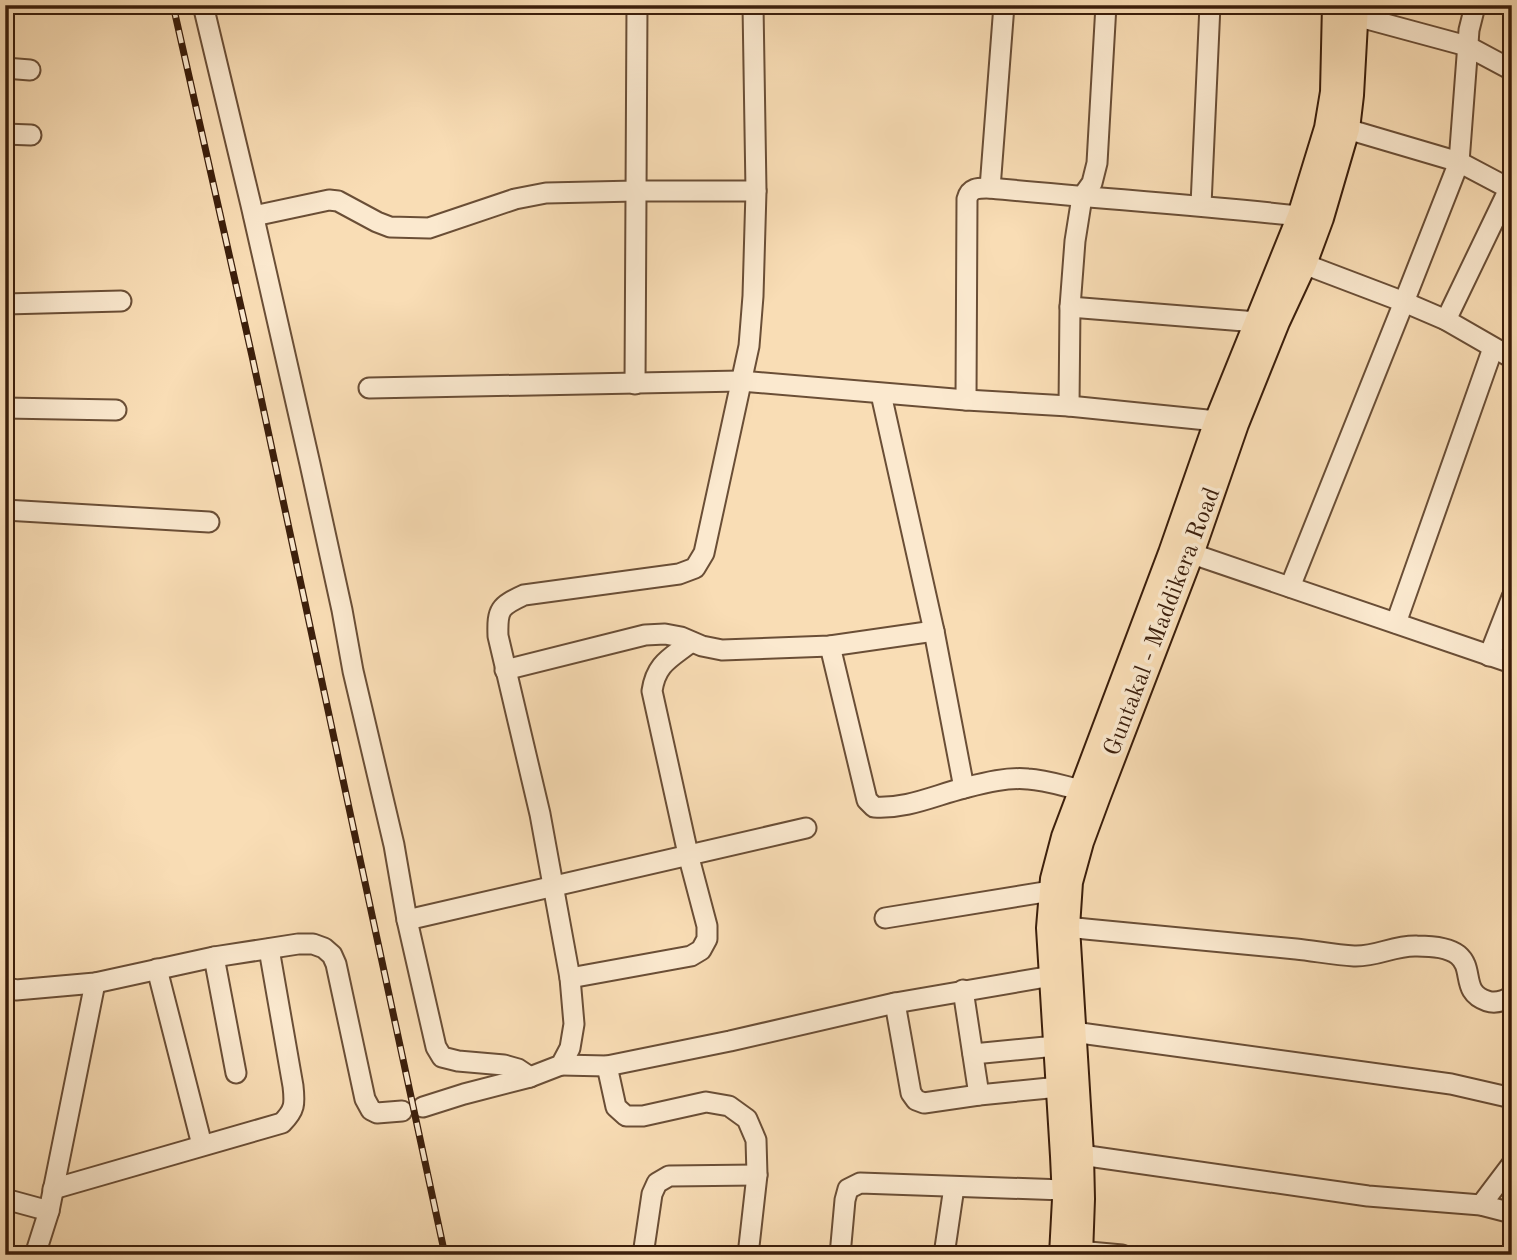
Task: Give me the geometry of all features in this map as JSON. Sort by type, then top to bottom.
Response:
[{"type":"main road","name":"Guntakal - Maddikera Road","points":[[1072,1252],[1082,1199],[1081,1155],[1052,976],[1049,928],[1052,879],[1081,790],[1277,322],[1304,264],[1321,218],[1347,129],[1351,95],[1346,10]]},
{"type":"main road","name":"Guntakal - Maddikera Road","points":[[1072,1252],[1064,1190],[1059,1087],[1064,1039],[1070,882],[1081,842],[1182,551],[1217,421],[1300,216],[1327,128],[1346,10]]},
{"type":"street","points":[[203,5],[310,464],[436,1046],[442,1057],[504,1065],[518,1069],[530,1077]]},
{"type":"street","points":[[635,384],[636,5]]},
{"type":"street","points":[[561,1065],[570,1048],[574,1024],[570,978],[540,814],[505,670],[497,617],[507,603],[524,595],[678,574],[695,568],[704,553],[749,346],[756,191],[753,5]]},
{"type":"street","points":[[990,188],[1004,5]]},
{"type":"street","points":[[1069,406],[1070,307],[1075,242],[1082,197],[1092,183],[1097,163],[1106,5]]},
{"type":"street","points":[[1201,205],[1210,5]]},
{"type":"street","points":[[1290,587],[1459,162],[1467,46],[1476,5]]},
{"type":"street","points":[[1346,10],[1467,46],[1512,71]]},
{"type":"street","points":[[5,68],[30,71]]},
{"type":"street","points":[[1347,129],[1459,162],[1510,190],[1446,320]]},
{"type":"street","points":[[5,134],[31,135]]},
{"type":"street","points":[[966,400],[967,199],[975,188],[1201,205],[1300,216]]},
{"type":"street","points":[[254,216],[329,200],[338,201],[390,227],[429,228],[515,199],[546,193],[756,191]]},
{"type":"street","points":[[1304,264],[1446,320],[1512,358]]},
{"type":"street","points":[[5,304],[121,301]]},
{"type":"street","points":[[1070,307],[1256,322]]},
{"type":"street","points":[[1396,623],[1493,348]]},
{"type":"street","points":[[369,388],[741,382],[1069,406],[1217,421]]},
{"type":"street","points":[[881,394],[934,631],[964,788]]},
{"type":"street","points":[[5,408],[116,410]]},
{"type":"street","points":[[5,510],[209,522]]},
{"type":"street","points":[[1182,551],[1512,663]]},
{"type":"street","points":[[1489,656],[1512,597]]},
{"type":"street","points":[[505,670],[645,635],[665,634],[681,637],[702,646],[722,650],[830,646],[934,631]]},
{"type":"street","points":[[570,978],[691,956],[701,950],[707,939],[708,926],[688,854],[652,691],[654,675],[664,663],[691,642]]},
{"type":"street","points":[[830,646],[867,800],[874,807],[905,806],[964,788],[1002,780],[1043,781],[1081,790]]},
{"type":"street","points":[[407,920],[806,828]]},
{"type":"street","points":[[885,918],[1051,891]]},
{"type":"street","points":[[1067,927],[1355,957],[1415,946],[1446,949],[1459,955],[1467,969],[1469,987],[1478,998],[1493,1003],[1512,996]]},
{"type":"street","points":[[5,987],[16,990],[95,983],[215,957],[313,944],[332,954],[336,964],[365,1100],[371,1110],[377,1113],[402,1111]]},
{"type":"street","points":[[53,1189],[282,1123],[291,1114],[295,1102],[269,949]]},
{"type":"street","points":[[215,957],[236,1073]]},
{"type":"street","points":[[157,969],[202,1145]]},
{"type":"street","points":[[423,1107],[530,1077],[561,1065],[607,1066],[895,1003],[1052,976]]},
{"type":"street","points":[[35,1255],[49,1211],[95,983]]},
{"type":"street","points":[[963,990],[979,1095]]},
{"type":"street","points":[[895,1003],[911,1093],[916,1100],[924,1103],[1059,1087]]},
{"type":"street","points":[[973,1054],[1064,1039],[1451,1084],[1512,1098]]},
{"type":"street","points":[[607,1066],[616,1107],[626,1116],[643,1116],[706,1102],[729,1106],[747,1119],[756,1140],[757,1175],[748,1255]]},
{"type":"street","points":[[1081,1155],[1368,1196],[1481,1205],[1512,1213]]},
{"type":"street","points":[[1481,1205],[1512,1164]]},
{"type":"street","points":[[643,1255],[652,1194],[657,1183],[668,1177],[757,1175]]},
{"type":"street","points":[[839,1255],[848,1189],[860,1183],[1064,1190]]},
{"type":"street","points":[[944,1255],[954,1187]]},
{"type":"street","points":[[5,1199],[49,1211]]},
{"type":"street","points":[[1072,1252],[1122,1255]]},
{"type":"railway","points":[[173,5],[252,356],[445,1255]]}]
